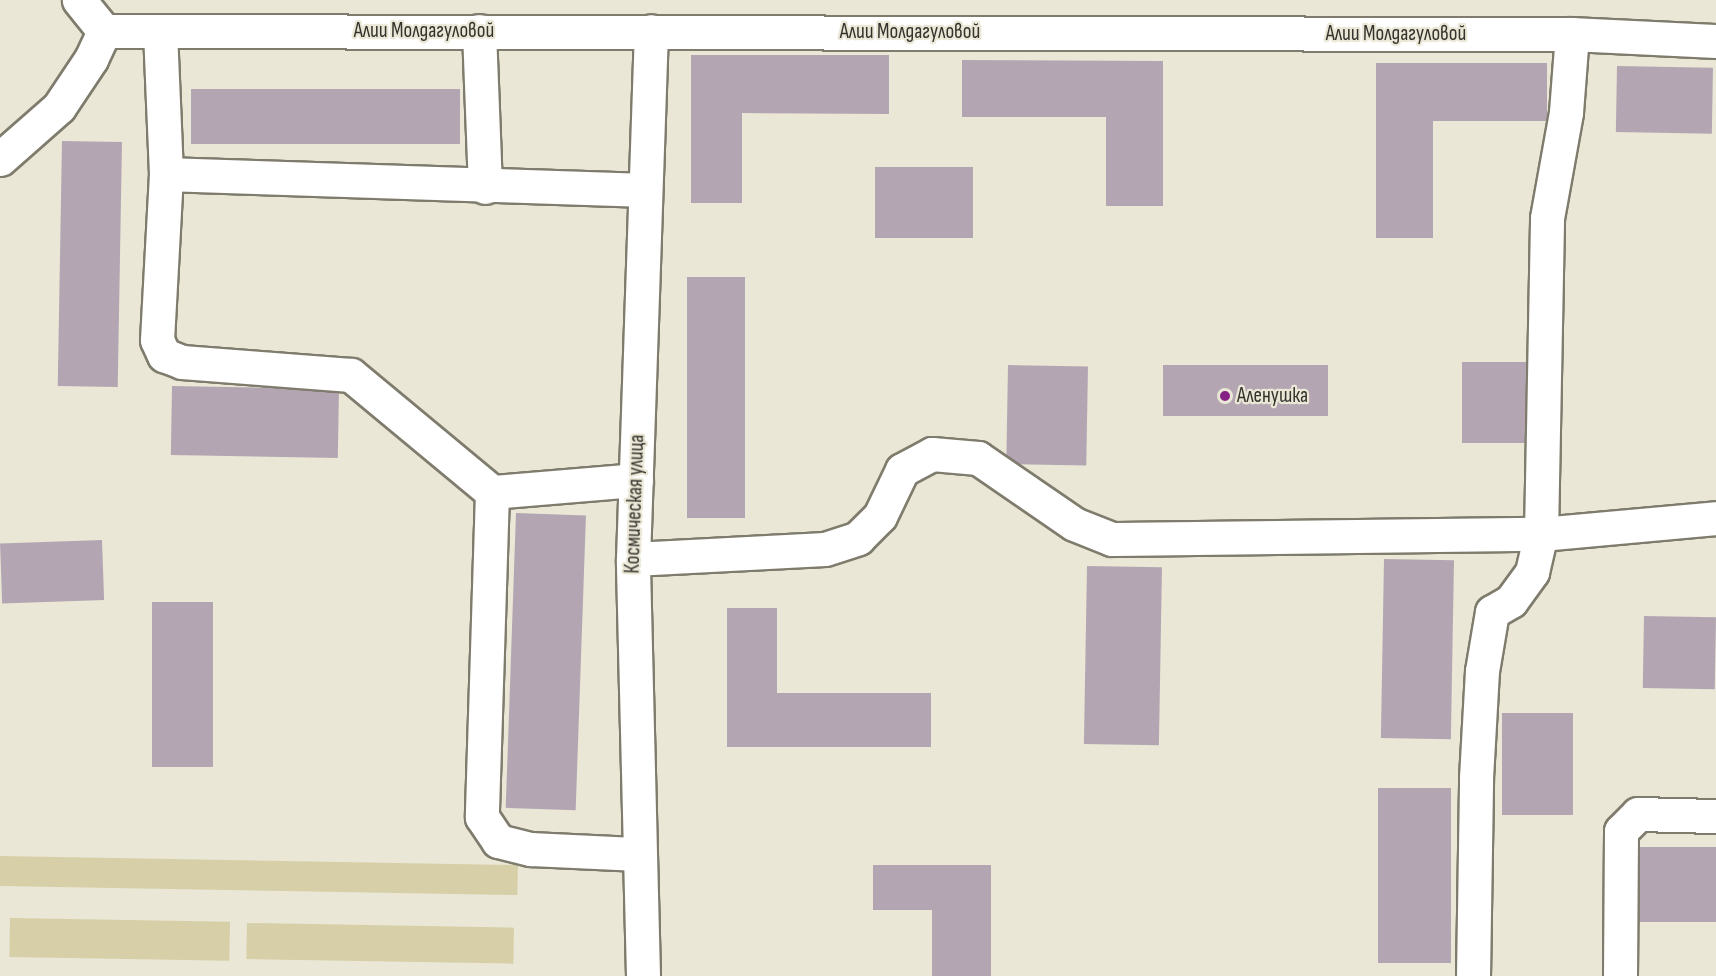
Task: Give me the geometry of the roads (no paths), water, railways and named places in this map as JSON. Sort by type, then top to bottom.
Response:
[{"type":"street","points":[[0,159],[77,86],[104,31],[79,0]]},
{"type":"street","name":"Алии Молдагуловой","points":[[104,31],[1572,34],[1716,41]]},
{"type":"street","points":[[160,31],[166,174],[157,340],[164,355],[182,362],[351,375],[492,492],[636,480]]},
{"type":"street","points":[[479,31],[485,187]]},
{"type":"street","name":"Космическая улица","points":[[643,976],[633,559],[651,31]]},
{"type":"street","points":[[1473,976],[1476,778],[1487,632],[1492,612],[1511,601],[1532,572],[1541,534],[1547,218],[1566,112],[1572,34]]},
{"type":"street","points":[[166,174],[485,187],[645,190]]},
{"type":"street","points":[[633,559],[825,549],[858,538],[880,516],[902,470],[932,454],[978,458],[1074,524],[1112,539],[1541,534],[1716,518]]},
{"type":"street","points":[[492,492],[482,817],[498,841],[531,849],[639,854]]},
{"type":"street","points":[[1620,976],[1621,831],[1638,814],[1716,816]]},
{"type":"place","name":"Аленушка","points":[[1225,396]]}]
